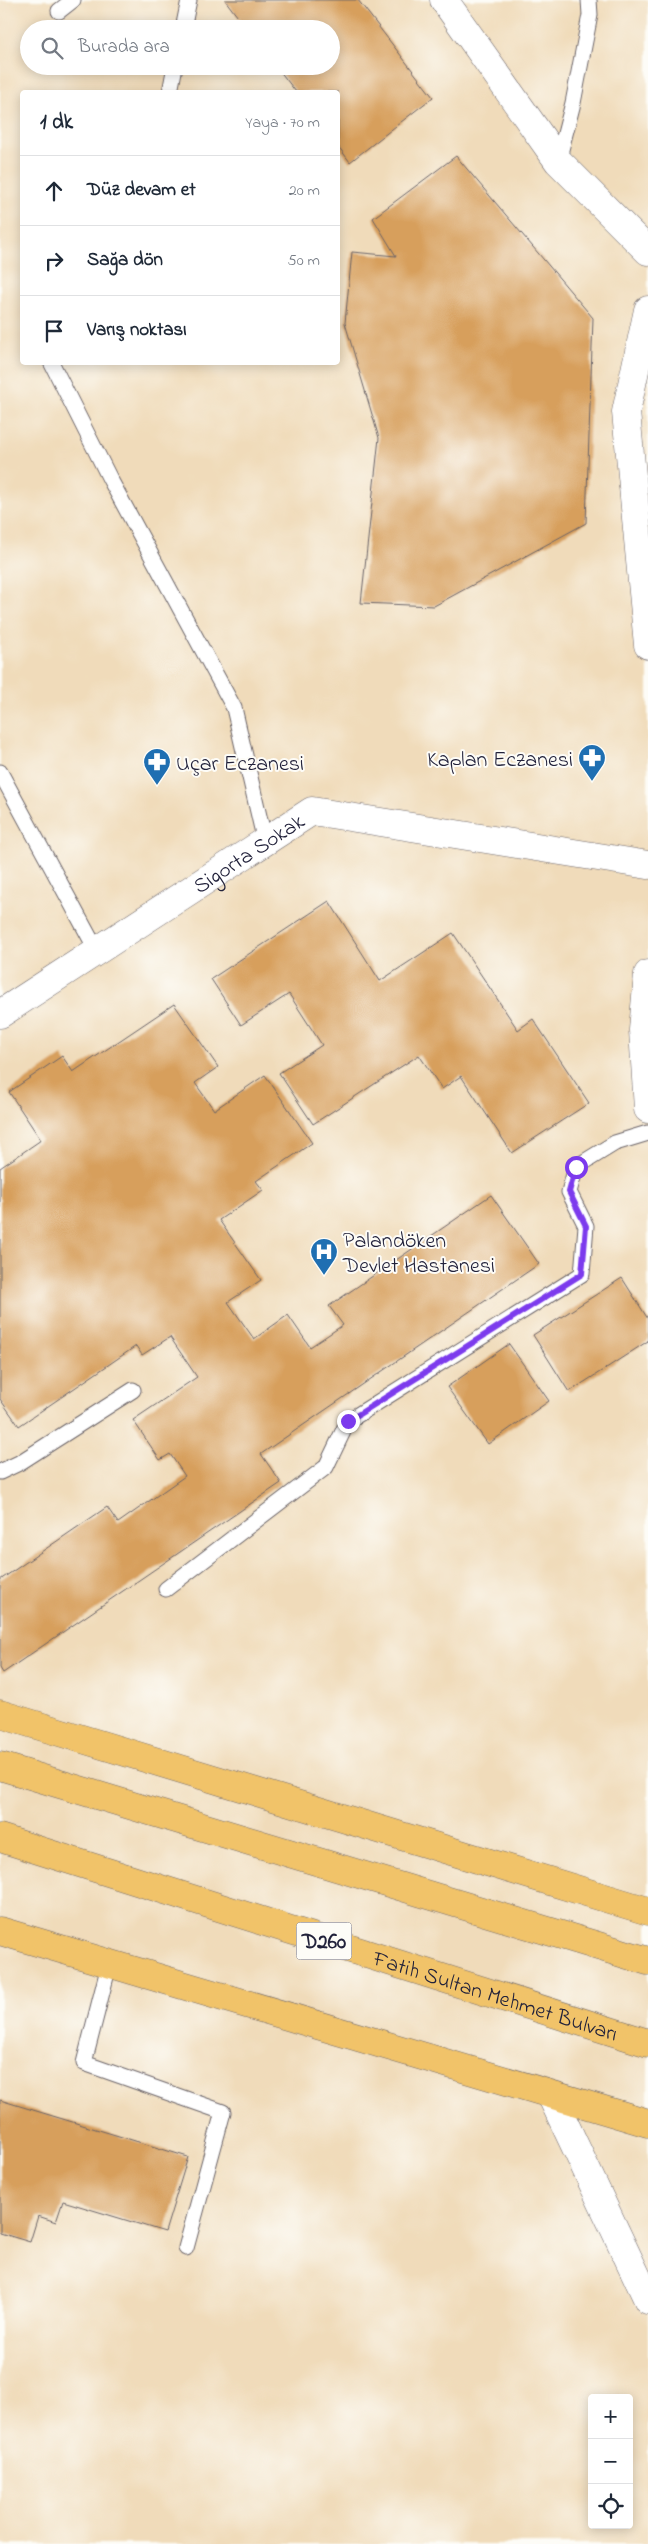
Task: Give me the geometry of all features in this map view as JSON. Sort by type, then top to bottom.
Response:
[{"type":"highway","points":[[0,1714],[648,1911]]},
{"type":"highway","points":[[0,1766],[648,1962]]},
{"type":"highway","name":"Fatih Sultan Mehmet Bulvarı","points":[[0,1838],[648,2043]]},
{"type":"highway","points":[[0,1931],[648,2124]]},
{"type":"street","points":[[444,0],[558,161],[648,251]]},
{"type":"street","points":[[648,310],[626,412],[648,645]]},
{"type":"street","name":"Sigorta Sokak","points":[[0,1014],[312,811],[648,865]]},
{"type":"street","points":[[648,974],[643,1030],[648,1109]]},
{"type":"street","points":[[551,2095],[648,2300]]},
{"type":"lane","points":[[59,11],[73,0]]},
{"type":"lane","points":[[185,20],[189,0]]},
{"type":"lane","points":[[558,161],[573,103],[590,15],[589,0]]},
{"type":"lane","points":[[170,90],[173,75]]},
{"type":"lane","points":[[53,365],[111,481],[234,708],[265,842]]},
{"type":"lane","points":[[0,772],[97,951]]},
{"type":"lane","points":[[166,1589],[326,1467],[348,1421],[582,1274],[586,1226],[569,1192],[576,1167],[615,1143],[648,1133]]},
{"type":"lane","points":[[0,1472],[20,1463],[133,1390]]},
{"type":"lane","points":[[109,1965],[84,2063],[223,2112],[186,2248]]},
{"type":"building","points":[[225,0],[358,0],[433,97],[350,162],[340,149],[340,90],[294,90],[283,75],[340,75],[340,20],[240,20]]},
{"type":"building","points":[[456,156],[593,318],[586,523],[434,606],[361,603],[379,438],[345,323],[352,252],[396,256],[373,218]]},
{"type":"building","points":[[329,901],[380,981],[453,933],[518,1030],[533,1019],[589,1103],[512,1153],[461,1076],[442,1089],[419,1055],[313,1124],[279,1073],[322,1045],[289,994],[241,1025],[211,979]]},
{"type":"building","points":[[174,1004],[218,1067],[195,1083],[214,1110],[265,1075],[312,1143],[256,1181],[263,1190],[219,1220],[261,1280],[228,1302],[254,1339],[288,1315],[310,1347],[343,1325],[329,1306],[491,1195],[539,1264],[261,1454],[281,1483],[3,1673],[0,1668],[0,1580],[107,1507],[118,1523],[185,1476],[170,1454],[160,1460],[133,1420],[197,1377],[170,1337],[142,1355],[136,1346],[19,1426],[0,1399],[0,1168],[41,1140],[9,1092],[62,1056],[73,1072]]},
{"type":"building","points":[[622,1278],[648,1319],[648,1341],[569,1392],[533,1335]]},
{"type":"building","points":[[509,1344],[549,1401],[488,1444],[447,1387]]},
{"type":"building","points":[[0,2100],[188,2157],[165,2232],[63,2201],[56,2222],[38,2216],[30,2242],[0,2233]]},
{"type":"place","name":"Kaplan Eczanesi","points":[[592,782]]},
{"type":"place","name":"Uçar Eczanesi","points":[[157,786]]},
{"type":"place","name":"Palandöken Devlet Hastanesi","points":[[324,1276]]},
{"type":"route","points":[[348,1421],[582,1274],[586,1226],[569,1192],[576,1167]]}]
